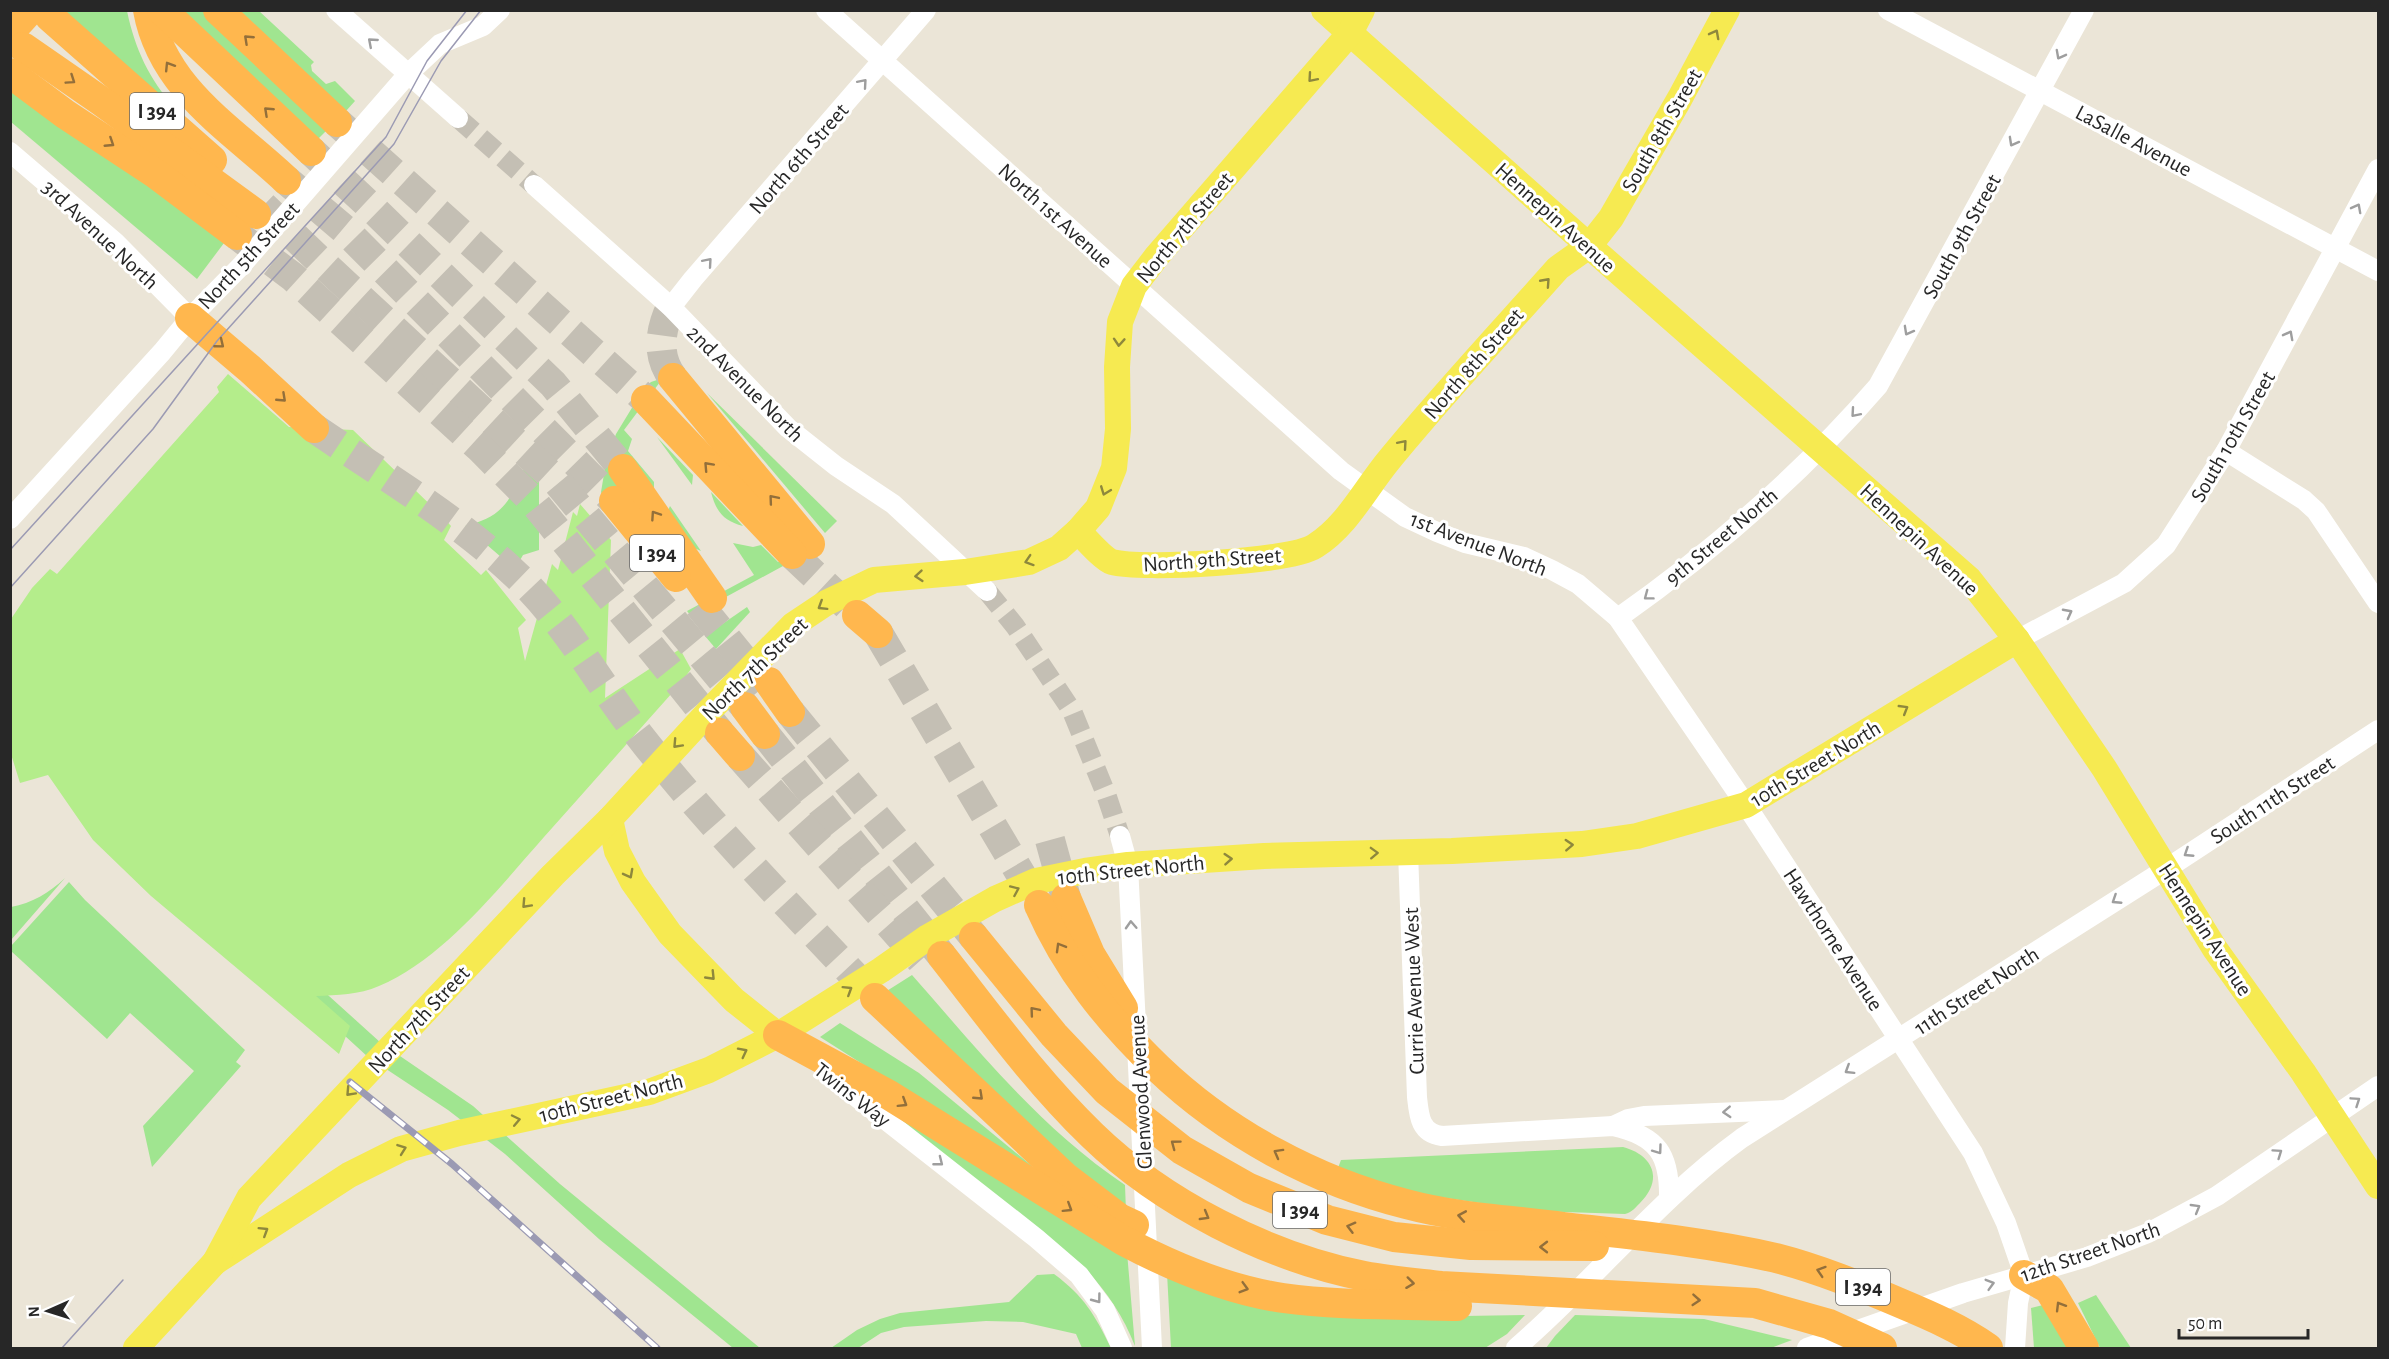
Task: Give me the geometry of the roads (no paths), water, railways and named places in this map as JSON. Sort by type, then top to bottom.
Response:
[{"type":"highway","points":[[218,10],[337,122]]},
{"type":"highway","points":[[15,51],[40,14]]},
{"type":"highway","name":"I 394","points":[[15,51],[101,100],[252,218],[40,14]]},
{"type":"highway","points":[[155,19],[311,151]]},
{"type":"highway","name":"I 394","points":[[155,19],[170,68],[192,97],[286,180]]},
{"type":"highway","points":[[190,318],[314,428]]},
{"type":"highway","points":[[646,400],[801,549],[673,378]]},
{"type":"highway","name":"I 394","points":[[614,501],[705,602],[623,469]]},
{"type":"highway","points":[[765,734],[760,692],[790,712]]},
{"type":"highway","points":[[720,733],[740,756]]},
{"type":"highway","points":[[1053,901],[1090,954],[1114,996],[1172,1070],[1212,1113],[1306,1168],[1355,1189],[1408,1205],[1497,1221],[1728,1248]]},
{"type":"highway","name":"I 394","points":[[974,937],[1071,1054],[1119,1102],[1182,1150],[1269,1198],[1348,1227],[1394,1237],[1445,1244],[1551,1247],[1672,1244],[1728,1248],[1776,1258],[1848,1281],[1935,1318],[1988,1348]]},
{"type":"highway","name":"I 394","points":[[934,961],[1025,1078],[1058,1109],[1150,1183],[1215,1222],[1287,1253],[1362,1275],[1441,1286],[1755,1304],[1829,1324],[1882,1348]]},
{"type":"highway","points":[[875,998],[1065,1178],[1119,1218],[1175,1247],[1305,1287],[1400,1304]]},
{"type":"highway","points":[[788,1028],[889,1095],[1098,1227],[1153,1257],[1200,1275],[1283,1298],[1320,1302],[1518,1307],[1637,1296]]},
{"type":"highway","points":[[2024,1275],[2049,1289],[2084,1348]]},
{"type":"main road","name":"Hennepin Avenue","points":[[1324,10],[1969,579],[2017,640],[2103,768],[2215,949],[2333,1116],[2379,1186]]},
{"type":"main road","name":"North 7th Street","points":[[136,1348],[215,1262],[249,1198],[567,861],[610,819],[644,779],[760,656],[793,625],[826,603],[874,580],[965,572],[1029,562],[1059,548],[1078,531],[1098,508],[1114,468],[1118,429],[1117,367],[1120,322],[1134,286],[1157,256],[1350,33],[1362,10]]},
{"type":"main road","name":"South 8th Street","points":[[1589,246],[1611,218],[1680,98],[1727,10]]},
{"type":"main road","name":"North 8th Street","points":[[1367,490],[1387,461],[1558,268],[1589,246]]},
{"type":"main road","name":"North 9th Street","points":[[1078,531],[1109,562],[1136,565],[1216,563],[1283,556],[1314,548],[1334,531],[1367,490]]},
{"type":"main road","name":"10th Street North","points":[[215,1262],[349,1175],[400,1149],[459,1133],[649,1092],[708,1070],[788,1028],[881,970],[928,937],[995,899],[1036,881],[1128,865],[1264,856],[1408,852],[1608,842],[1637,836],[1746,805],[2017,640]]},
{"type":"main road","name":"Twins Way","points":[[610,819],[617,851],[633,882],[670,934],[734,1000],[788,1028]]},
{"type":"street","points":[[336,10],[458,118]]},
{"type":"street","name":"North 5th Street","points":[[10,519],[162,352],[190,318],[241,266],[408,74],[440,44],[483,26],[500,10]]},
{"type":"street","name":"North 1st Avenue","points":[[826,10],[1333,463],[1367,490]]},
{"type":"street","name":"North 6th Street","points":[[671,307],[926,10]]},
{"type":"street","name":"LaSalle Avenue","points":[[1888,10],[2379,271]]},
{"type":"street","name":"South 9th Street","points":[[1820,449],[1878,386],[2084,10]]},
{"type":"street","name":"3rd Avenue North","points":[[10,152],[115,242],[190,318]]},
{"type":"street","name":"South 10th Street","points":[[2017,640],[2124,584],[2166,545],[2226,451],[2379,169]]},
{"type":"street","name":"2nd Avenue North","points":[[534,185],[671,307],[789,428],[836,466],[892,504],[965,572]]},
{"type":"street","name":"9th Street North","points":[[1618,618],[1711,549],[1820,449]]},
{"type":"street","points":[[2226,451],[2304,500],[2316,511],[2379,603]]},
{"type":"street","name":"1st Avenue North","points":[[1367,490],[1405,517],[1437,532],[1465,543],[1524,557],[1552,570],[1578,584],[1618,618]]},
{"type":"street","points":[[965,572],[987,591]]},
{"type":"street","name":"Hawthorne Avenue","points":[[1618,618],[1746,805],[1979,1165],[2006,1222],[2024,1275]]},
{"type":"street","name":"South 11th Street","points":[[2166,869],[2379,730]]},
{"type":"street","name":"Glenwood Avenue","points":[[1120,836],[1128,865],[1152,1348]]},
{"type":"street","name":"Currie Avenue West","points":[[1408,852],[1417,1097],[1419,1119],[1424,1128]]},
{"type":"street","name":"11th Street North","points":[[1540,1328],[1664,1205],[1725,1151],[1785,1110],[2166,869]]},
{"type":"street","name":"Twins Way","points":[[788,1028],[1079,1275],[1105,1310],[1122,1348]]},
{"type":"street","name":"12th Street North","points":[[1808,1348],[1955,1295],[2119,1245],[2176,1220],[2217,1196],[2379,1086]]},
{"type":"street","name":"11th Street North","points":[[1424,1128],[1433,1134],[1442,1136],[1613,1126],[1639,1116],[1785,1110]]},
{"type":"street","name":"11th Street North","points":[[1613,1126],[1641,1134],[1658,1147],[1668,1171],[1664,1205]]},
{"type":"street","points":[[2016,1342],[2018,1303],[2024,1275]]},
{"type":"street","points":[[1516,1348],[1540,1328]]},
{"type":"street","points":[[1535,1348],[1540,1328]]},
{"type":"tunnel","points":[[458,118],[534,185]]},
{"type":"tunnel","points":[[337,122],[646,400]]},
{"type":"tunnel","points":[[311,151],[553,384],[623,469]]},
{"type":"tunnel","points":[[286,180],[345,230],[614,501]]},
{"type":"tunnel","points":[[263,206],[555,479],[745,707]]},
{"type":"tunnel","points":[[237,235],[293,277],[480,448],[533,501],[720,733]]},
{"type":"tunnel","points":[[671,307],[664,325],[661,343],[664,361],[673,378]]},
{"type":"tunnel","points":[[314,428],[443,515],[492,553],[533,592],[669,773],[756,871],[875,998]]},
{"type":"tunnel","points":[[792,554],[857,615]]},
{"type":"tunnel","points":[[987,591],[1015,626],[1072,711],[1106,794],[1120,836]]},
{"type":"tunnel","points":[[699,605],[765,686]]},
{"type":"tunnel","points":[[878,633],[1039,905]]},
{"type":"tunnel","points":[[790,712],[974,937]]},
{"type":"tunnel","points":[[765,734],[942,956]]},
{"type":"tunnel","points":[[740,756],[921,960]]},
{"type":"tunnel","points":[[1050,840],[1066,898]]},
{"type":"tram line","points":[[10,550],[386,137],[427,61],[467,10]]},
{"type":"tram line","points":[[10,588],[153,429],[217,341],[394,144],[441,61],[481,10]]},
{"type":"tram line","points":[[62,1348],[123,1280]]},
{"type":"railway","points":[[350,1082],[452,1164],[657,1348]]}]
